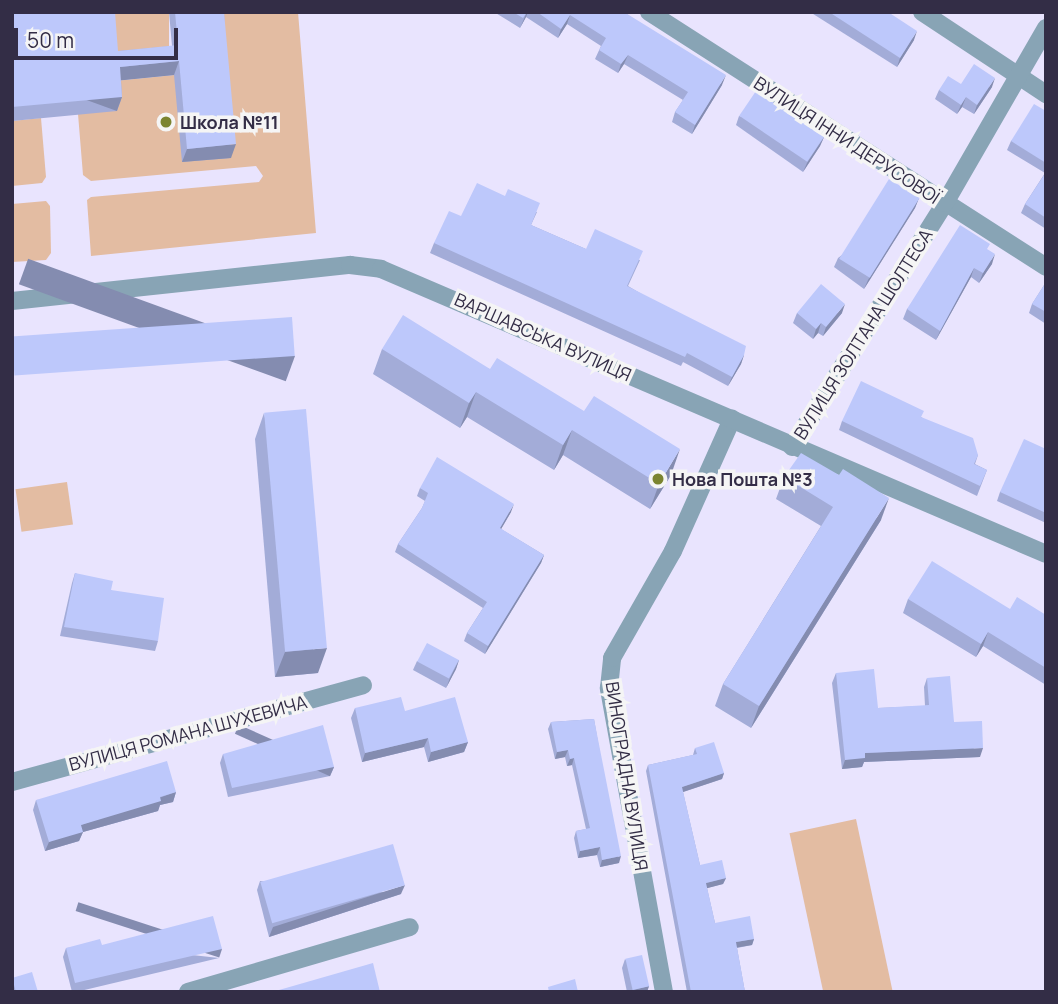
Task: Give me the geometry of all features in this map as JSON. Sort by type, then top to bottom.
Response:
[{"type":"street","name":"ВУЛИЦЯ ІННИ ДЕРУСОВОЇ","points":[[649,12],[1046,267]]},
{"type":"street","points":[[922,12],[1046,94]]},
{"type":"street","name":"ВУЛИЦЯ ЗОЛТАНА ШОЛТЕСА","points":[[792,447],[945,203],[1021,76],[1046,28]]},
{"type":"street","name":"ВАРШАВСЬКА ВУЛИЦЯ","points":[[12,301],[350,265],[381,269],[1046,554]]},
{"type":"street","name":"ВИНОГРАДНА ВУЛИЦЯ","points":[[664,992],[610,688],[612,658],[673,551],[732,419]]},
{"type":"street","name":"ВУЛИЦЯ РОМАНА ШУХЕВИЧА","points":[[12,782],[363,685]]},
{"type":"street","points":[[188,992],[410,927]]},
{"type":"shaded area","points":[[108,12],[169,12],[169,64],[108,64]]},
{"type":"shaded area","points":[[218,12],[298,12],[316,233],[91,256],[87,200],[91,197],[259,182],[263,176],[256,166],[91,181],[83,175],[78,114],[115,81],[174,75]]},
{"type":"shaded area","points":[[41,118],[46,177],[42,183],[12,186],[12,121]]},
{"type":"shaded area","points":[[46,201],[50,206],[51,253],[46,260],[12,262],[12,204]]},
{"type":"shaded area","points":[[67,482],[73,525],[21,532],[16,489]]},
{"type":"shaded area","points":[[856,819],[893,992],[823,992],[789,833]]},
{"type":"building","points":[[12,12],[115,12],[118,51],[178,45],[175,12],[224,12],[236,144],[187,149],[179,61],[120,67],[122,97],[12,107]]},
{"type":"building","points":[[513,12],[527,12],[523,18]]},
{"type":"building","points":[[537,12],[624,12],[726,75],[695,125],[675,112],[688,92],[628,55],[621,64],[599,50],[606,38],[570,15],[561,29]]},
{"type":"building","points":[[829,12],[888,12],[917,31],[900,58]]},
{"type":"building","points":[[974,64],[995,78],[977,105],[966,97],[961,105],[939,90],[948,76],[961,84]]},
{"type":"building","points":[[756,91],[824,137],[807,162],[739,116]]},
{"type":"building","points":[[1034,104],[1046,111],[1046,163],[1011,141]]},
{"type":"building","points":[[1046,172],[1046,218],[1025,204]]},
{"type":"building","points":[[889,179],[920,198],[870,278],[839,259]]},
{"type":"building","points":[[477,183],[505,196],[508,189],[540,203],[531,225],[586,249],[595,229],[643,251],[627,286],[746,346],[732,377],[687,353],[685,357],[434,243],[449,211],[461,216]]},
{"type":"building","points":[[960,225],[990,244],[987,249],[995,254],[983,273],[974,268],[940,331],[907,309]]},
{"type":"building","points":[[1046,282],[1046,312],[1032,304]]},
{"type":"building","points":[[821,284],[845,304],[826,327],[821,323],[816,329],[797,313]]},
{"type":"building","points":[[403,315],[490,369],[497,358],[584,411],[594,396],[680,449],[659,484],[572,430],[563,445],[476,392],[469,403],[382,349]]},
{"type":"building","points":[[292,317],[295,356],[14,376],[12,337]]},
{"type":"building","points":[[861,381],[924,411],[921,417],[973,438],[978,455],[974,464],[987,470],[980,486],[842,421]]},
{"type":"building","points":[[306,409],[327,648],[285,652],[264,413]]},
{"type":"building","points":[[1024,439],[1046,449],[1046,513],[1000,492]]},
{"type":"building","points":[[801,453],[839,475],[843,469],[889,498],[759,706],[723,684],[833,507],[784,477]]},
{"type":"building","points":[[437,457],[514,504],[500,528],[544,555],[488,646],[467,633],[487,602],[398,544],[422,508],[428,493],[420,488]]},
{"type":"building","points":[[932,561],[1010,609],[1017,597],[1046,615],[1046,668],[988,632],[981,644],[908,599]]},
{"type":"building","points":[[75,573],[113,581],[111,590],[164,598],[158,641],[64,627]]},
{"type":"building","points":[[427,643],[459,660],[449,678],[417,662]]},
{"type":"building","points":[[874,669],[878,708],[929,705],[927,678],[950,676],[954,722],[982,721],[983,748],[865,753],[865,758],[845,760],[836,673]]},
{"type":"building","points":[[401,697],[405,711],[455,697],[468,742],[431,752],[428,738],[365,753],[355,708]]},
{"type":"building","points":[[594,719],[621,856],[602,860],[600,847],[580,851],[576,831],[590,828],[574,758],[570,759],[568,750],[557,752],[551,722]]},
{"type":"building","points":[[323,725],[334,767],[232,788],[223,754]]},
{"type":"building","points":[[714,742],[724,773],[682,787],[700,865],[722,860],[726,878],[706,883],[715,923],[750,916],[754,939],[736,942],[745,992],[691,992],[648,765],[697,754],[695,748]]},
{"type":"building","points":[[167,761],[176,792],[160,797],[161,801],[81,825],[83,832],[49,842],[36,800]]},
{"type":"building","points":[[393,844],[405,885],[272,923],[260,882]]},
{"type":"building","points":[[213,916],[222,949],[75,983],[66,948],[100,939],[102,945]]},
{"type":"building","points":[[642,955],[649,986],[633,990],[625,959]]},
{"type":"building","points":[[373,963],[380,992],[279,992],[279,990]]},
{"type":"building","points":[[32,972],[38,992],[16,992],[12,978]]},
{"type":"building","points":[[575,979],[578,992],[549,992],[548,987]]},
{"type":"place","name":"Школа №11","points":[[166,122]]},
{"type":"place","name":"Нова Пошта №3","points":[[658,479]]}]
